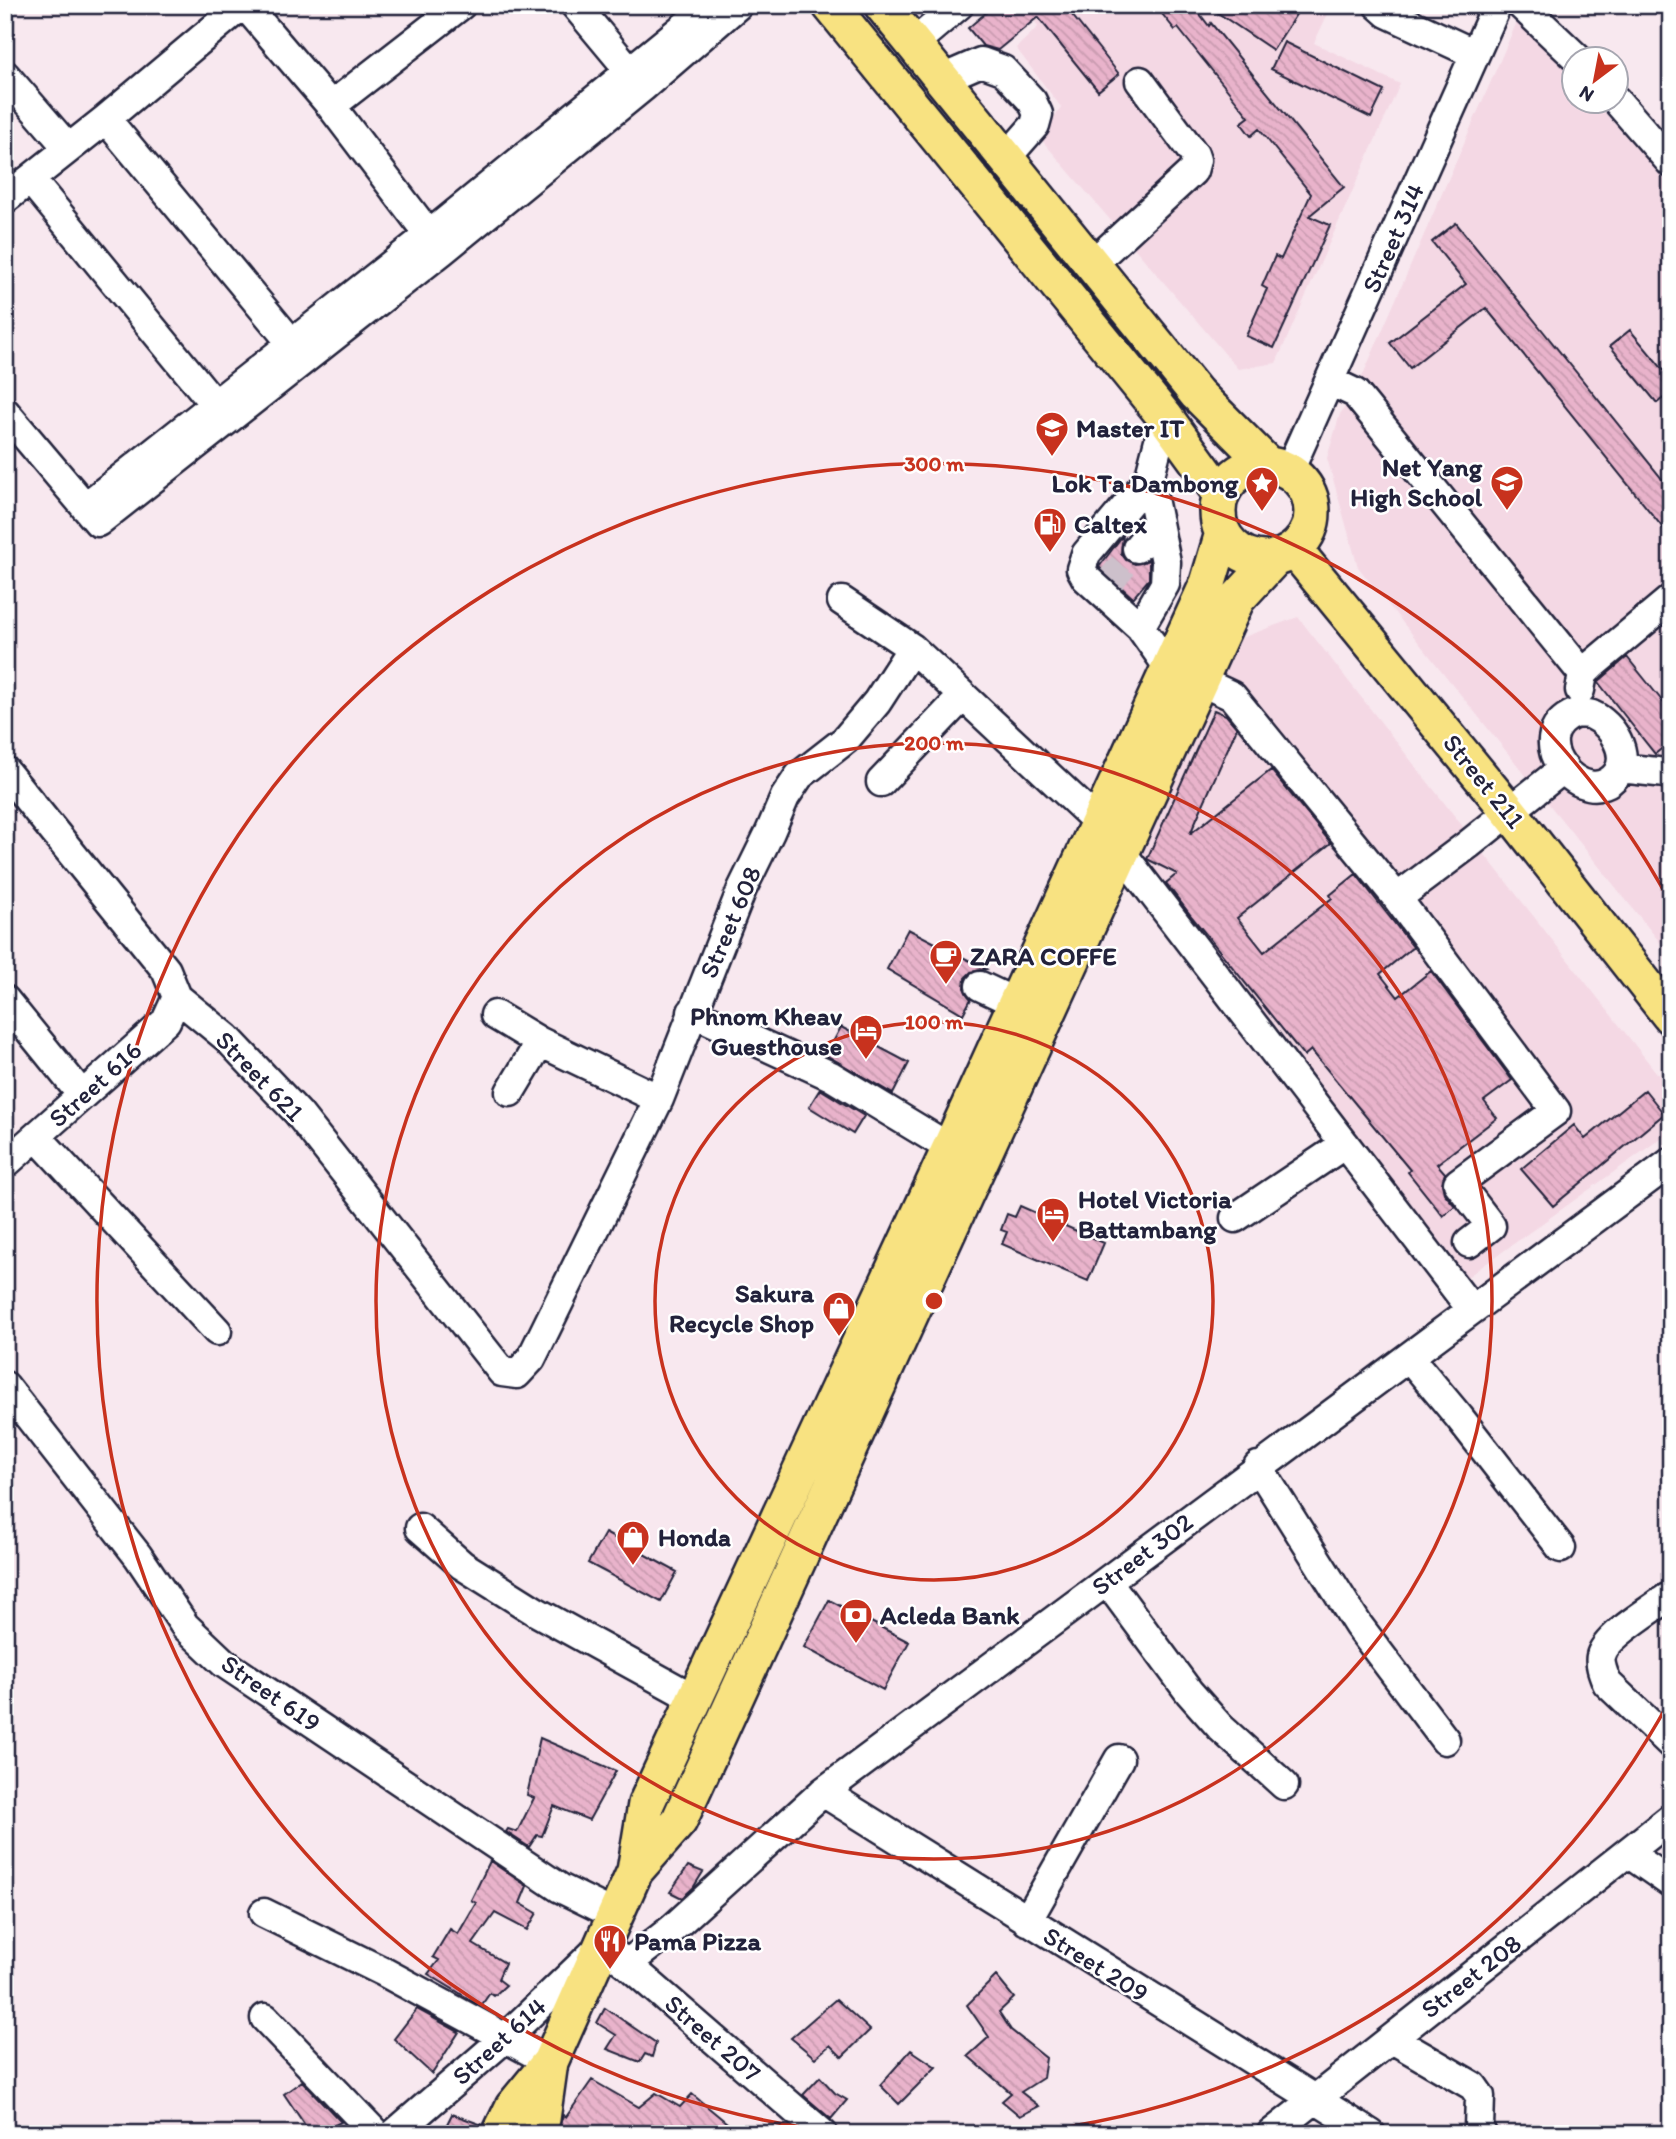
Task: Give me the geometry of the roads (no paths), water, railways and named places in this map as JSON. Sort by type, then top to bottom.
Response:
[{"type":"main road","points":[[830,5],[1165,417],[1221,495]]},
{"type":"main road","points":[[500,2134],[513,2107],[550,2062],[615,1941],[635,1871],[646,1804],[1098,822],[1184,674],[1237,599],[1285,553],[1303,540],[1312,515],[1307,490],[1197,394],[882,5]]},
{"type":"main road","points":[[1279,468],[1257,465],[1235,475],[1221,495],[1218,507],[1223,533],[1240,551],[1263,559],[1285,553]]},
{"type":"main road","points":[[635,1871],[679,1821],[1121,852],[1184,674],[1223,533]]},
{"type":"main road","name":"Street 211","points":[[1285,553],[1509,811],[1671,1017]]},
{"type":"main road","points":[[535,2134],[542,2119],[550,2062]]},
{"type":"street","points":[[5,199],[244,5],[331,106],[429,235]]},
{"type":"street","points":[[331,106],[461,5]]},
{"type":"street","points":[[575,5],[630,71]]},
{"type":"street","points":[[300,352],[429,235],[710,5]]},
{"type":"street","points":[[5,412],[92,515],[221,412],[643,87],[738,5]]},
{"type":"street","points":[[913,44],[958,5]]},
{"type":"street","points":[[1378,5],[1387,13],[1475,54]]},
{"type":"street","name":"Street 314","points":[[1279,468],[1330,382],[1497,5]]},
{"type":"street","points":[[1521,5],[1565,46]]},
{"type":"street","points":[[942,79],[981,62],[1003,70],[1032,101],[1038,114],[1035,125],[1006,158]]},
{"type":"street","points":[[5,75],[68,148]]},
{"type":"street","points":[[1092,264],[1193,171],[1196,159],[1194,154],[1140,81]]},
{"type":"street","points":[[1630,116],[1671,163]]},
{"type":"street","points":[[106,119],[300,352]]},
{"type":"street","points":[[30,179],[221,412]]},
{"type":"street","points":[[1330,382],[1355,393],[1583,674]]},
{"type":"street","points":[[1165,417],[1149,479],[1086,554],[1081,569],[1086,578],[1103,589],[1184,674],[1232,696],[1397,898],[1556,1111],[1458,1183],[1491,1226],[1469,1243]]},
{"type":"street","points":[[1140,627],[1165,584],[1166,562],[1149,479]]},
{"type":"street","points":[[1137,548],[1158,523]]},
{"type":"street","points":[[1165,584],[1208,583]]},
{"type":"street","points":[[1576,713],[1583,674],[1671,599]]},
{"type":"street","points":[[842,601],[912,649],[1098,822]]},
{"type":"street","name":"Street 608","points":[[517,1374],[531,1359],[659,1099],[741,889],[785,797],[799,776],[845,740],[877,702],[912,649]]},
{"type":"street","points":[[881,782],[963,696]]},
{"type":"street","points":[[1576,713],[1590,714],[1619,742],[1623,755],[1620,768],[1607,783],[1597,786],[1578,782],[1564,768],[1553,751],[1555,732],[1567,717],[1576,713]]},
{"type":"street","points":[[1397,898],[1564,768]]},
{"type":"street","points":[[1620,768],[1669,773]]},
{"type":"street","name":"Street 621","points":[[7,775],[166,970],[177,997],[227,1038],[298,1113],[502,1372],[517,1374]]},
{"type":"street","points":[[1121,852],[1472,1310]]},
{"type":"street","points":[[980,986],[1016,1003]]},
{"type":"street","name":"Street 616","points":[[5,1164],[166,1021],[177,997]]},
{"type":"street","points":[[5,1000],[82,1096]]},
{"type":"street","points":[[692,1012],[831,1076],[950,1148]]},
{"type":"street","points":[[495,1015],[540,1042],[659,1099]]},
{"type":"street","points":[[510,1093],[540,1042]]},
{"type":"street","points":[[37,1137],[217,1331]]},
{"type":"street","points":[[1235,1218],[1345,1144]]},
{"type":"street","name":"Street 302","points":[[615,1941],[672,1929],[823,1792],[1258,1466],[1671,1162]]},
{"type":"street","points":[[1409,1357],[1561,1549]]},
{"type":"street","name":"Street 619","points":[[5,1386],[138,1556],[185,1626],[224,1663],[560,1888],[615,1941]]},
{"type":"street","points":[[1258,1466],[1358,1625],[1446,1740]]},
{"type":"street","points":[[420,1528],[462,1565],[534,1611],[695,1699]]},
{"type":"street","points":[[1107,1581],[1189,1692],[1221,1728],[1284,1785]]},
{"type":"street","points":[[1671,1597],[1612,1639],[1601,1656],[1602,1671],[1607,1683],[1671,1744]]},
{"type":"street","points":[[1027,1921],[1119,1759]]},
{"type":"street","name":"Street 209","points":[[823,1792],[1371,2134]]},
{"type":"street","name":"Street 208","points":[[1272,2134],[1671,1818]]},
{"type":"street","points":[[1628,1853],[1671,1883]]},
{"type":"street","points":[[264,1913],[384,1972],[550,2062]]},
{"type":"street","name":"Street 614","points":[[394,2134],[615,1941]]},
{"type":"street","name":"Street 207","points":[[615,1941],[810,2129]]},
{"type":"street","points":[[265,2018],[376,2134]]},
{"type":"street","points":[[1392,2039],[1473,2087],[1480,2096],[1479,2128],[1482,2134]]},
{"type":"tunnel","points":[[1105,587],[1137,548]]},
{"type":"place","name":"Master IT","points":[[1052,458]]},
{"type":"place","name":"Net Yang High School","points":[[1507,512]]},
{"type":"place","name":"Lok Ta Dambong","points":[[1262,513]]},
{"type":"place","name":"Caltex","points":[[1050,554]]},
{"type":"place","name":"ZARA COFFE","points":[[946,986]]},
{"type":"place","name":"Phnom Kheav Guesthouse","points":[[866,1061]]},
{"type":"place","name":"Hotel Victoria Battambang","points":[[1053,1244]]},
{"type":"place","name":"Sakura Recycle Shop","points":[[839,1338]]},
{"type":"place","name":"Honda","points":[[633,1567]]},
{"type":"place","name":"Acleda Bank","points":[[856,1645]]},
{"type":"place","name":"Pama Pizza","points":[[610,1971]]}]
